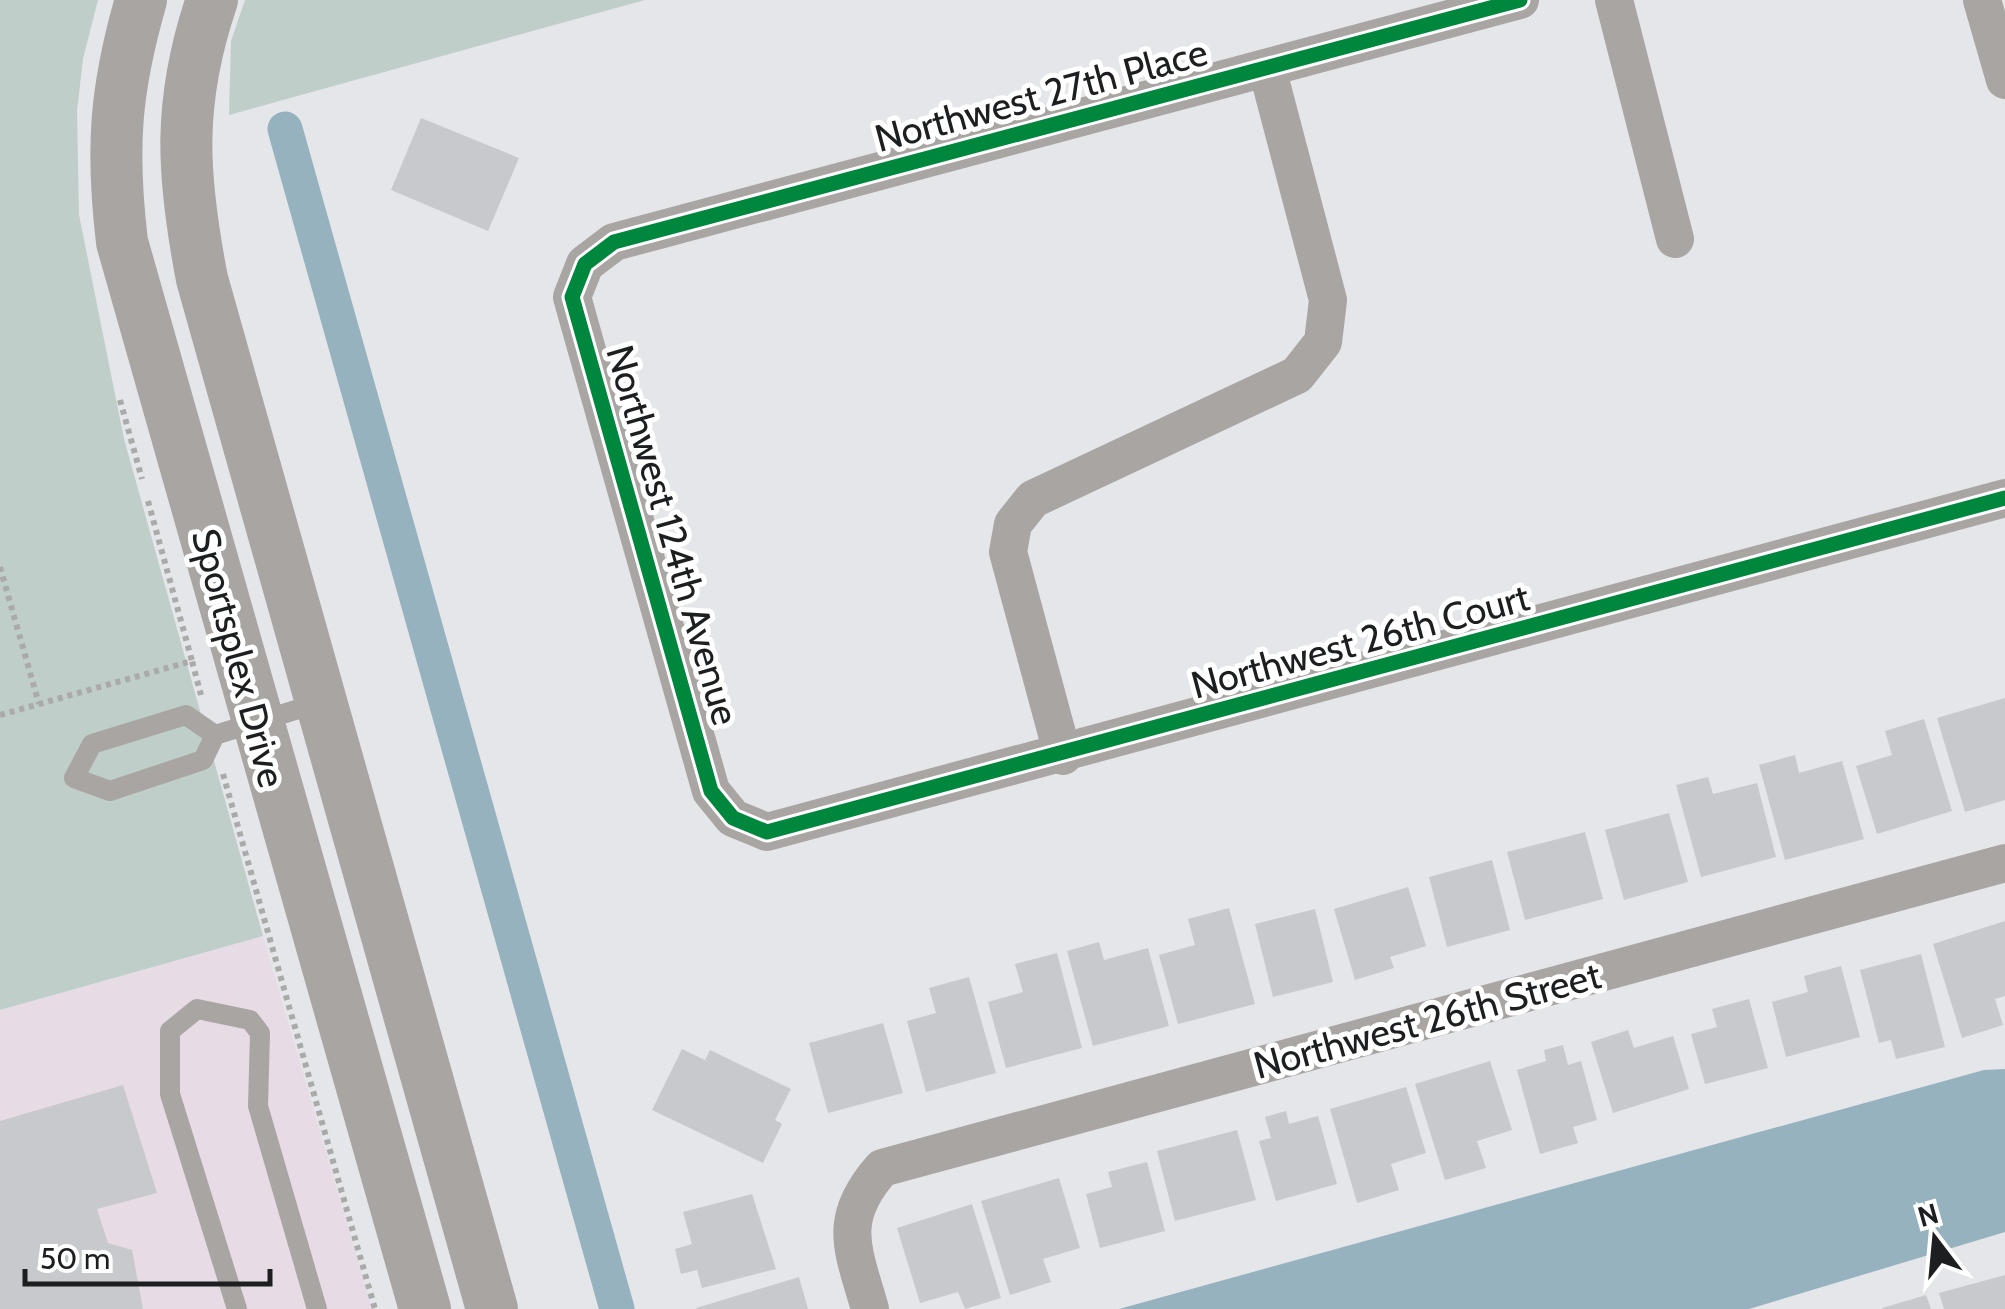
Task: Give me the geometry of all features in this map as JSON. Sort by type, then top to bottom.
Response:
[{"type":"street","name":"Sportsplex Drive","points":[[141,0],[116,106],[114,179],[122,242],[224,732],[425,1309]]},
{"type":"street","name":"Sportsplex Drive","points":[[212,0],[186,108],[185,192],[202,279],[318,703],[492,1309]]},
{"type":"street","name":"Northwest 27th Place","points":[[584,264],[614,242],[1520,0]]},
{"type":"street","points":[[1614,0],[1675,238]]},
{"type":"street","points":[[1991,4],[2005,80]]},
{"type":"street","points":[[1063,756],[1008,552],[1014,524],[1033,499],[1297,374],[1324,342],[1328,300],[1267,68]]},
{"type":"street","name":"Northwest 124th Avenue","points":[[584,264],[572,298],[712,792],[733,818]]},
{"type":"street","name":"Northwest 26th Court","points":[[733,818],[767,832],[1063,756],[2005,498]]},
{"type":"street","name":"Northwest 26th Street","points":[[870,1309],[849,1234],[859,1194],[882,1168],[2005,863]]},
{"type":"lane","points":[[224,732],[186,715],[92,744],[74,778],[110,791],[203,760],[224,732],[318,703]]},
{"type":"lane","points":[[237,1309],[170,1094],[170,1031],[198,1009],[250,1020],[260,1034],[258,1106],[317,1309]]},
{"type":"path","points":[[0,567],[39,704]]},
{"type":"path","points":[[0,715],[192,661],[224,732],[375,1309]]},
{"type":"shaded area","points":[[0,0],[98,0],[83,59],[77,111],[79,215],[124,439],[263,936],[0,1010]]},
{"type":"shaded area","points":[[245,0],[645,0],[229,115],[231,41]]},
{"type":"shaded area","points":[[263,936],[372,1309],[0,1309],[0,1010]]},
{"type":"water","points":[[2005,1069],[2005,1232],[1749,1309],[1119,1309],[1984,1070]]},
{"type":"building","points":[[421,118],[519,158],[488,231],[391,190]]},
{"type":"building","points":[[2005,698],[2005,800],[1965,812],[1937,718]]},
{"type":"building","points":[[1924,719],[1952,811],[1877,834],[1856,766],[1892,755],[1885,731]]},
{"type":"building","points":[[1795,755],[1799,773],[1842,761],[1864,839],[1785,860],[1759,765]]},
{"type":"building","points":[[1708,777],[1713,794],[1757,783],[1776,857],[1701,877],[1676,785]]},
{"type":"building","points":[[1669,813],[1688,882],[1624,900],[1605,830]]},
{"type":"building","points":[[1585,832],[1603,899],[1525,920],[1507,852]]},
{"type":"building","points":[[1492,860],[1510,930],[1447,947],[1429,877]]},
{"type":"building","points":[[1408,887],[1426,946],[1390,957],[1394,968],[1355,980],[1334,909]]},
{"type":"building","points":[[1229,908],[1255,1004],[1178,1024],[1159,955],[1195,945],[1188,919]]},
{"type":"building","points":[[1315,909],[1333,982],[1273,997],[1255,924]]},
{"type":"building","points":[[2005,921],[2005,996],[1995,999],[2003,1025],[1962,1038],[1933,944]]},
{"type":"building","points":[[1099,942],[1104,960],[1148,948],[1169,1026],[1093,1046],[1067,951]]},
{"type":"building","points":[[1057,953],[1082,1048],[1006,1068],[988,1002],[1023,992],[1015,964]]},
{"type":"building","points":[[1921,954],[1945,1047],[1896,1059],[1891,1040],[1879,1043],[1860,970]]},
{"type":"building","points":[[1841,966],[1860,1037],[1786,1057],[1772,1002],[1808,992],[1804,976]]},
{"type":"building","points":[[969,977],[996,1073],[926,1092],[907,1021],[936,1013],[929,988]]},
{"type":"building","points":[[1749,999],[1768,1068],[1705,1084],[1691,1034],[1717,1027],[1712,1009]]},
{"type":"building","points":[[883,1023],[903,1093],[828,1113],[809,1043]]},
{"type":"building","points":[[1628,1030],[1634,1048],[1673,1036],[1689,1089],[1613,1113],[1591,1042]]},
{"type":"building","points":[[1563,1045],[1568,1065],[1581,1061],[1597,1120],[1573,1127],[1578,1143],[1540,1154],[1517,1070],[1546,1061],[1544,1050]]},
{"type":"building","points":[[682,1049],[705,1060],[710,1050],[791,1089],[775,1120],[782,1124],[763,1163],[652,1110]]},
{"type":"building","points":[[1490,1061],[1512,1130],[1477,1141],[1486,1168],[1445,1180],[1415,1084]]},
{"type":"building","points":[[123,1085],[157,1193],[97,1209],[108,1243],[132,1250],[143,1309],[0,1309],[0,1121]]},
{"type":"building","points":[[1406,1087],[1426,1153],[1391,1164],[1399,1190],[1357,1203],[1330,1109]]},
{"type":"building","points":[[1286,1111],[1289,1124],[1318,1116],[1337,1184],[1276,1201],[1259,1141],[1271,1138],[1265,1117]]},
{"type":"building","points":[[1237,1130],[1256,1200],[1175,1221],[1157,1151]]},
{"type":"building","points":[[1147,1162],[1165,1231],[1100,1248],[1086,1194],[1112,1187],[1108,1172]]},
{"type":"building","points":[[1059,1178],[1080,1248],[1043,1259],[1051,1282],[1010,1295],[981,1201]]},
{"type":"building","points":[[752,1194],[776,1269],[702,1288],[697,1270],[681,1274],[675,1249],[692,1244],[683,1212]]},
{"type":"building","points":[[972,1204],[1001,1298],[965,1309],[958,1292],[920,1303],[897,1228]]},
{"type":"building","points":[[2005,1275],[2005,1309],[1944,1309],[1939,1293]]},
{"type":"building","points":[[799,1277],[808,1309],[696,1309],[696,1308]]},
{"type":"building","points":[[1926,1295],[1931,1309],[1882,1309],[1882,1308]]},
{"type":"waterway","points":[[285,129],[617,1309]]},
{"type":"cycle path","points":[[1520,0],[614,242],[585,264],[572,297],[711,791],[733,818],[767,832],[2005,498]]}]
